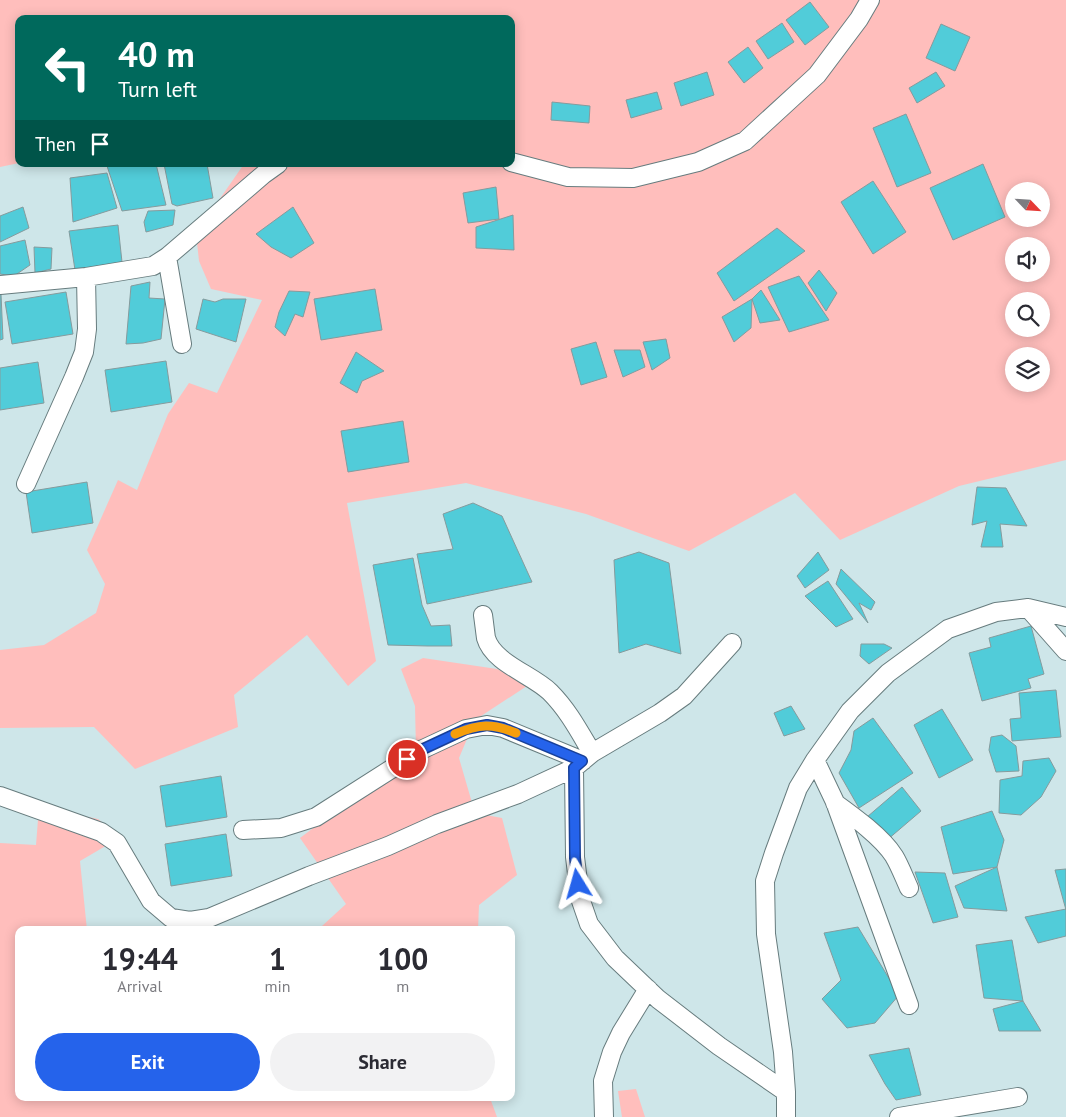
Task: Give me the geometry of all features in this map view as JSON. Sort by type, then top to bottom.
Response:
[{"type":"street","points":[[515,163],[568,177],[633,178],[698,162],[745,141],[817,75],[859,19],[870,0]]},
{"type":"street","points":[[0,285],[86,277],[152,266],[167,257],[274,167]]},
{"type":"street","points":[[167,257],[182,344]]},
{"type":"street","points":[[26,484],[84,352],[87,329],[86,277]]},
{"type":"street","points":[[786,1117],[783,1052],[766,934],[765,881],[798,788],[814,760],[850,712],[888,673],[948,630],[996,612],[1028,608],[1066,617]]},
{"type":"street","points":[[1028,608],[1066,651]]},
{"type":"street","points":[[483,615],[487,640],[498,657],[550,691],[570,716],[583,760],[575,858],[580,898],[589,924],[615,958],[658,999],[718,1046],[786,1092]]},
{"type":"street","points":[[0,796],[101,832],[117,844],[151,901],[171,918],[190,921],[208,918],[308,876],[388,846],[437,824],[518,794],[583,760],[660,713],[684,696],[732,643]]},
{"type":"street","points":[[243,830],[282,828],[316,816],[421,750],[466,729],[487,725],[503,728],[583,760]]},
{"type":"street","points":[[814,760],[835,802],[909,1005]]},
{"type":"street","points":[[835,802],[872,833],[893,855],[909,888]]},
{"type":"street","points":[[604,1117],[602,1081],[621,1033],[648,989]]},
{"type":"street","points":[[899,1117],[1018,1098]]},
{"type":"shaded area","points":[[0,0],[1066,0],[1066,460],[959,486],[840,540],[795,493],[689,551],[586,514],[466,483],[347,503],[376,661],[348,686],[307,635],[234,695],[238,727],[135,769],[94,727],[0,728],[0,650],[44,645],[96,613],[105,584],[87,550],[118,480],[137,490],[168,414],[189,383],[217,393],[262,300],[211,289],[199,261],[196,233],[242,167],[515,167],[515,15],[15,15],[15,164],[0,167]]},
{"type":"shaded area","points":[[423,658],[497,669],[530,684],[475,720],[459,758],[475,813],[502,818],[517,875],[479,905],[478,926],[322,926],[346,904],[300,838],[416,751],[415,706],[401,669]]},
{"type":"shaded area","points":[[39,807],[98,819],[121,837],[80,861],[87,926],[15,926],[15,1101],[491,1101],[497,1117],[0,1117],[0,843],[36,845]]},
{"type":"shaded area","points":[[636,1089],[645,1117],[622,1117],[618,1091]]},
{"type":"building","points":[[810,2],[829,27],[805,45],[786,20]]},
{"type":"building","points":[[782,23],[794,42],[768,59],[756,41]]},
{"type":"building","points":[[941,24],[970,37],[955,71],[926,58]]},
{"type":"building","points":[[748,47],[763,68],[744,83],[728,62]]},
{"type":"building","points":[[707,72],[714,95],[681,106],[674,83]]},
{"type":"building","points":[[936,72],[945,86],[917,103],[909,88]]},
{"type":"building","points":[[657,92],[662,109],[631,118],[626,100]]},
{"type":"building","points":[[552,102],[590,106],[589,123],[551,120]]},
{"type":"building","points":[[906,114],[931,173],[897,187],[873,128]]},
{"type":"building","points":[[983,164],[1005,217],[953,240],[930,188]]},
{"type":"building","points":[[107,167],[157,167],[166,205],[122,211]]},
{"type":"building","points":[[165,167],[208,167],[213,198],[177,206],[172,204]]},
{"type":"building","points":[[107,173],[117,208],[73,222],[70,178]]},
{"type":"building","points":[[873,181],[906,232],[873,254],[841,202]]},
{"type":"building","points":[[496,187],[499,219],[468,223],[463,193]]},
{"type":"building","points":[[23,207],[29,228],[0,242],[0,216]]},
{"type":"building","points":[[293,207],[314,243],[291,258],[271,247],[256,234]]},
{"type":"building","points":[[175,210],[173,225],[146,232],[144,222],[148,211]]},
{"type":"building","points":[[513,215],[514,250],[476,248],[476,227]]},
{"type":"building","points":[[118,225],[122,262],[75,270],[69,231]]},
{"type":"building","points":[[777,228],[805,251],[734,301],[717,273]]},
{"type":"building","points":[[25,240],[30,265],[14,276],[0,274],[0,246]]},
{"type":"building","points":[[34,247],[52,248],[51,269],[35,273]]},
{"type":"building","points":[[819,270],[837,293],[826,311],[808,283]]},
{"type":"building","points":[[799,276],[829,320],[789,332],[768,287]]},
{"type":"building","points":[[150,282],[149,298],[165,299],[161,339],[126,344],[131,286]]},
{"type":"building","points":[[375,289],[382,330],[321,340],[314,299]]},
{"type":"building","points":[[761,290],[780,320],[760,323],[752,299]]},
{"type":"building","points":[[289,291],[310,292],[303,317],[295,314],[285,336],[275,327],[279,312]]},
{"type":"building","points":[[66,292],[73,334],[12,344],[5,302]]},
{"type":"building","points":[[0,295],[3,339],[0,340]]},
{"type":"building","points":[[203,299],[215,302],[223,299],[246,299],[236,342],[196,329]]},
{"type":"building","points":[[752,299],[751,328],[734,342],[722,317]]},
{"type":"building","points":[[666,339],[670,358],[652,370],[643,342]]},
{"type":"building","points":[[596,342],[607,377],[581,385],[571,349]]},
{"type":"building","points":[[614,350],[640,350],[645,367],[623,377]]},
{"type":"building","points":[[356,352],[384,371],[362,381],[357,393],[340,383]]},
{"type":"building","points":[[166,361],[172,402],[111,412],[105,370]]},
{"type":"building","points":[[38,362],[44,403],[0,410],[0,368]]},
{"type":"building","points":[[403,421],[409,462],[348,472],[341,431]]},
{"type":"building","points":[[87,482],[93,523],[32,533],[26,492]]},
{"type":"building","points":[[977,487],[1006,488],[1027,526],[1000,524],[1003,547],[981,547],[987,521],[972,525]]},
{"type":"building","points":[[473,503],[502,516],[532,582],[427,604],[417,554],[453,549],[443,514]]},
{"type":"building","points":[[639,552],[669,563],[681,654],[646,644],[619,653],[614,560]]},
{"type":"building","points":[[818,552],[829,570],[805,588],[797,576]]},
{"type":"building","points":[[413,558],[422,605],[431,626],[450,625],[452,646],[388,645],[373,565]]},
{"type":"building","points":[[841,569],[875,602],[871,610],[859,603],[868,623],[836,584]]},
{"type":"building","points":[[828,581],[853,619],[836,627],[805,596]]},
{"type":"building","points":[[1031,626],[1044,674],[1028,679],[1031,688],[982,701],[969,653],[991,647],[989,638]]},
{"type":"building","points":[[861,644],[884,644],[892,648],[869,664],[860,656]]},
{"type":"building","points":[[1056,690],[1061,737],[1012,741],[1010,719],[1021,718],[1019,693]]},
{"type":"building","points":[[791,706],[805,729],[784,736],[774,713]]},
{"type":"building","points":[[942,709],[973,760],[939,778],[914,725]]},
{"type":"building","points":[[873,718],[913,773],[859,808],[839,773],[851,750],[854,731]]},
{"type":"building","points":[[1002,735],[1016,746],[1019,771],[996,772],[989,750],[991,737]]},
{"type":"building","points":[[1049,758],[1056,771],[1041,797],[1021,815],[999,813],[1000,780],[1022,776],[1023,761]]},
{"type":"building","points":[[221,776],[227,817],[166,827],[160,786]]},
{"type":"building","points":[[902,787],[921,811],[887,840],[867,817]]},
{"type":"building","points":[[992,811],[1004,840],[997,867],[953,874],[941,827]]},
{"type":"building","points":[[226,834],[232,876],[171,886],[165,844]]},
{"type":"building","points":[[997,867],[1007,911],[964,908],[955,886]]},
{"type":"building","points":[[1066,869],[1066,910],[1055,870]]},
{"type":"building","points":[[915,872],[945,873],[958,917],[933,923]]},
{"type":"building","points":[[1066,909],[1066,936],[1038,943],[1025,917]]},
{"type":"building","points":[[858,927],[899,995],[875,1023],[847,1028],[822,999],[841,980],[824,933]]},
{"type":"building","points":[[1012,940],[1023,1001],[984,998],[976,945]]},
{"type":"building","points":[[1023,1001],[1041,1031],[999,1031],[993,1009]]},
{"type":"building","points":[[909,1048],[921,1095],[896,1100],[869,1055]]},
{"type":"slow traffic","points":[[455,734],[466,729],[487,725],[516,733]]},
{"type":"route","points":[[407,759],[421,750],[466,729],[487,725],[503,728],[582,761],[574,768],[575,858],[578,884]]}]
